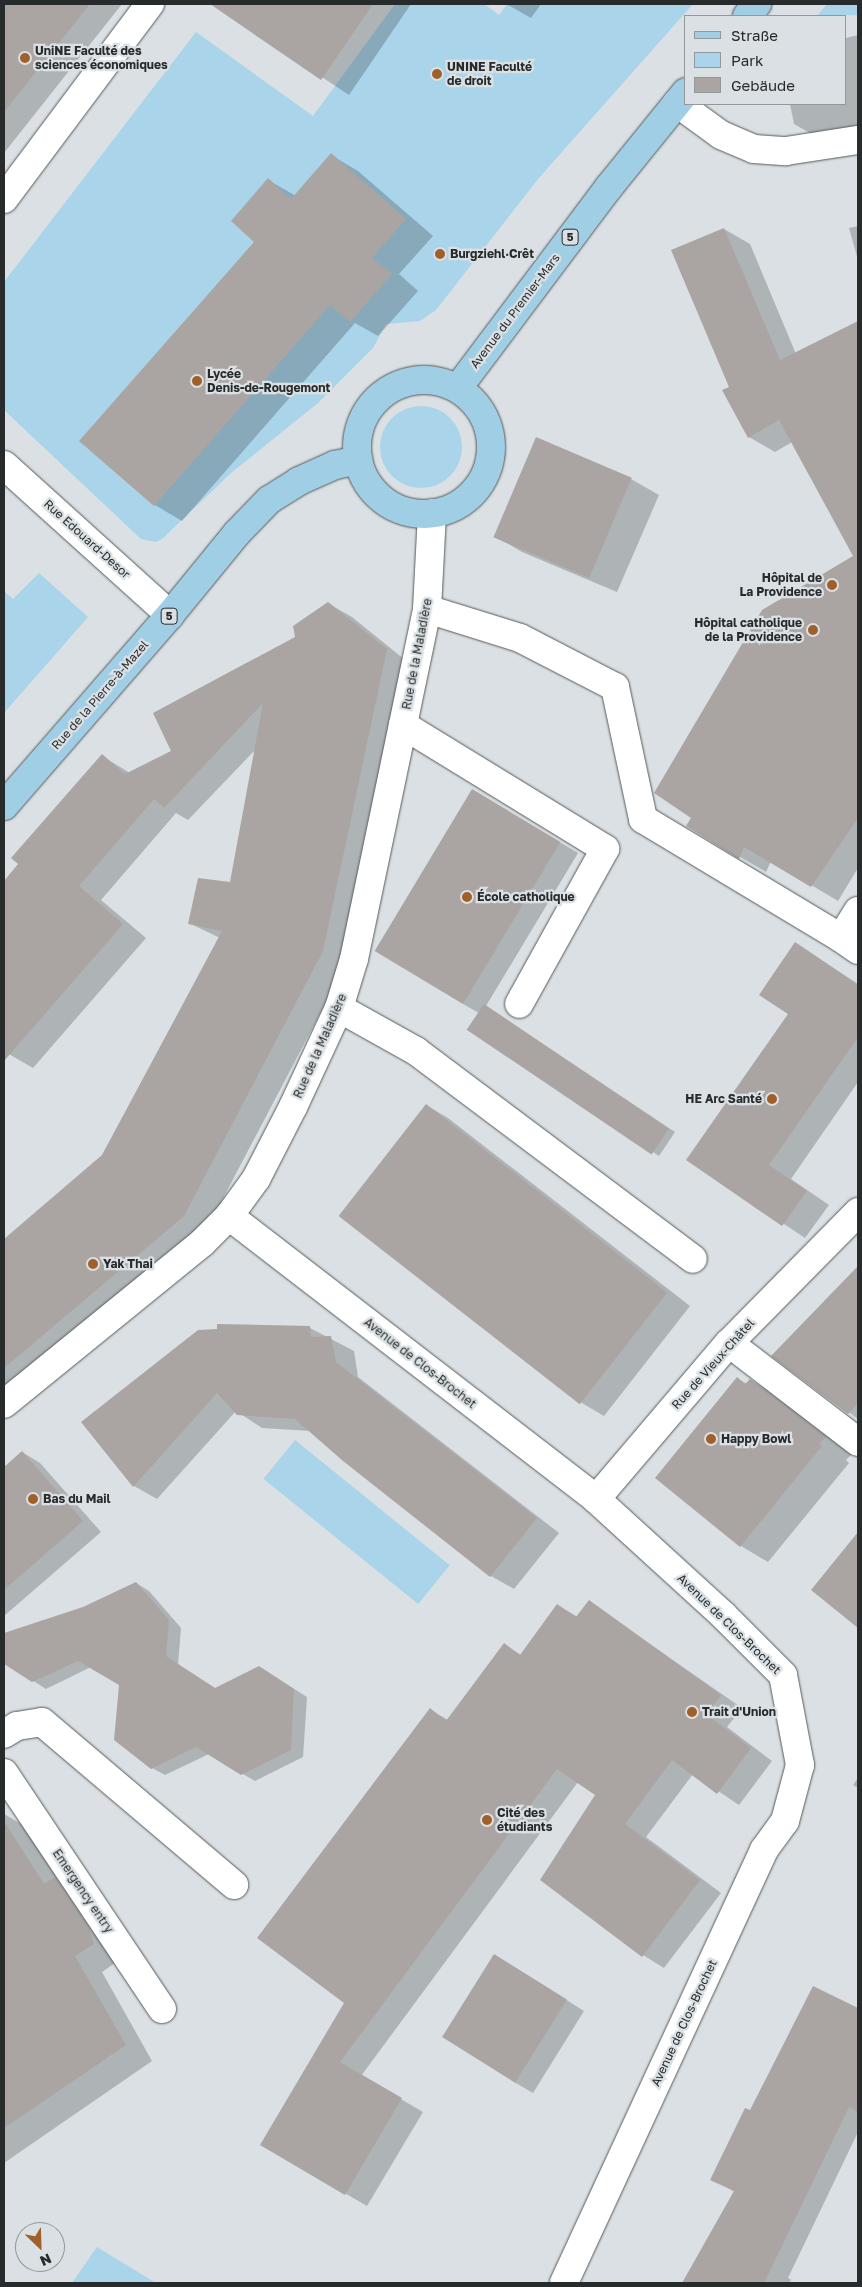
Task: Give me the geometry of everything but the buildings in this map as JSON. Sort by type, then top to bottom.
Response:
[{"type":"main road","points":[[747,15],[756,4]]},
{"type":"main road","name":"Avenue du Premier-Mars","points":[[458,388],[538,280],[682,97]]},
{"type":"main road","points":[[414,380],[436,381],[458,388],[481,411],[491,442],[490,459],[485,476],[464,501],[432,513],[412,513],[393,506],[376,495],[365,479],[358,460],[357,438],[363,417],[376,400],[393,387],[414,380]]},
{"type":"main road","name":"Rue de la Pierre-à-Mazel","points":[[4,806],[170,615],[237,533],[270,500],[299,481],[335,465],[358,460]]},
{"type":"street","points":[[4,199],[150,4]]},
{"type":"street","points":[[690,105],[721,135],[754,149],[786,151],[858,140]]},
{"type":"street","name":"Rue Edouard-Desor","points":[[4,465],[170,615]]},
{"type":"street","name":"Rue de la Maladière","points":[[4,1404],[202,1243],[229,1216],[256,1180],[339,1008],[354,959],[427,609],[432,513]]},
{"type":"street","points":[[427,609],[520,638],[615,687],[643,819],[849,944],[858,910]]},
{"type":"street","points":[[404,725],[605,849],[519,1004]]},
{"type":"street","points":[[339,1008],[416,1051],[693,1259]]},
{"type":"street","name":"Rue de Vieux-Châtel","points":[[596,1499],[729,1343],[858,1212]]},
{"type":"street","name":"Avenue de Clos-Brochet","points":[[229,1216],[596,1499],[723,1615],[783,1675],[800,1765],[785,1821],[764,1850],[564,2283]]},
{"type":"street","points":[[729,1343],[857,1437]]},
{"type":"street","points":[[4,1734],[17,1726],[42,1722],[234,1885]]},
{"type":"street","name":"Emergency entry","points":[[4,1774],[162,2009]]},
{"type":"green space","points":[[395,4],[484,4],[499,15],[507,4],[693,4],[538,179],[436,310],[420,321],[386,324],[373,348],[318,403],[231,473],[162,539],[156,542],[141,539],[4,410],[4,282],[196,32],[313,116]]},
{"type":"green space","points":[[827,4],[858,4],[858,15],[818,15]]},
{"type":"green space","points":[[421,406],[437,409],[450,418],[459,431],[462,447],[459,463],[450,476],[437,485],[421,488],[405,485],[392,476],[383,463],[380,447],[383,431],[392,418],[405,409]]},
{"type":"green space","points":[[39,573],[88,617],[4,713],[4,591],[13,599]]},
{"type":"green space","points":[[295,1440],[450,1565],[418,1604],[264,1479]]},
{"type":"green space","points":[[97,2247],[156,2283],[72,2283]]},
{"type":"place","name":"UniNE Faculté des sciences économiques","points":[[25,58]]},
{"type":"place","name":"UNINE Faculté de droit","points":[[437,74]]},
{"type":"place","name":"Burgziehl·Crêt","points":[[440,254]]},
{"type":"place","name":"Lycée Denis-de-Rougemont","points":[[197,381]]},
{"type":"place","name":"Hôpital de La Providence","points":[[832,585]]},
{"type":"place","name":"Hôpital catholique de la Providence","points":[[813,630]]},
{"type":"place","name":"École catholique","points":[[467,897]]},
{"type":"place","name":"HE Arc Santé","points":[[772,1099]]},
{"type":"place","name":"Yak Thai","points":[[93,1264]]},
{"type":"place","name":"Happy Bowl","points":[[711,1439]]},
{"type":"place","name":"Bas du Mail","points":[[33,1499]]},
{"type":"place","name":"Trait d'Union","points":[[692,1712]]},
{"type":"place","name":"Cité des étudiants","points":[[487,1820]]}]
